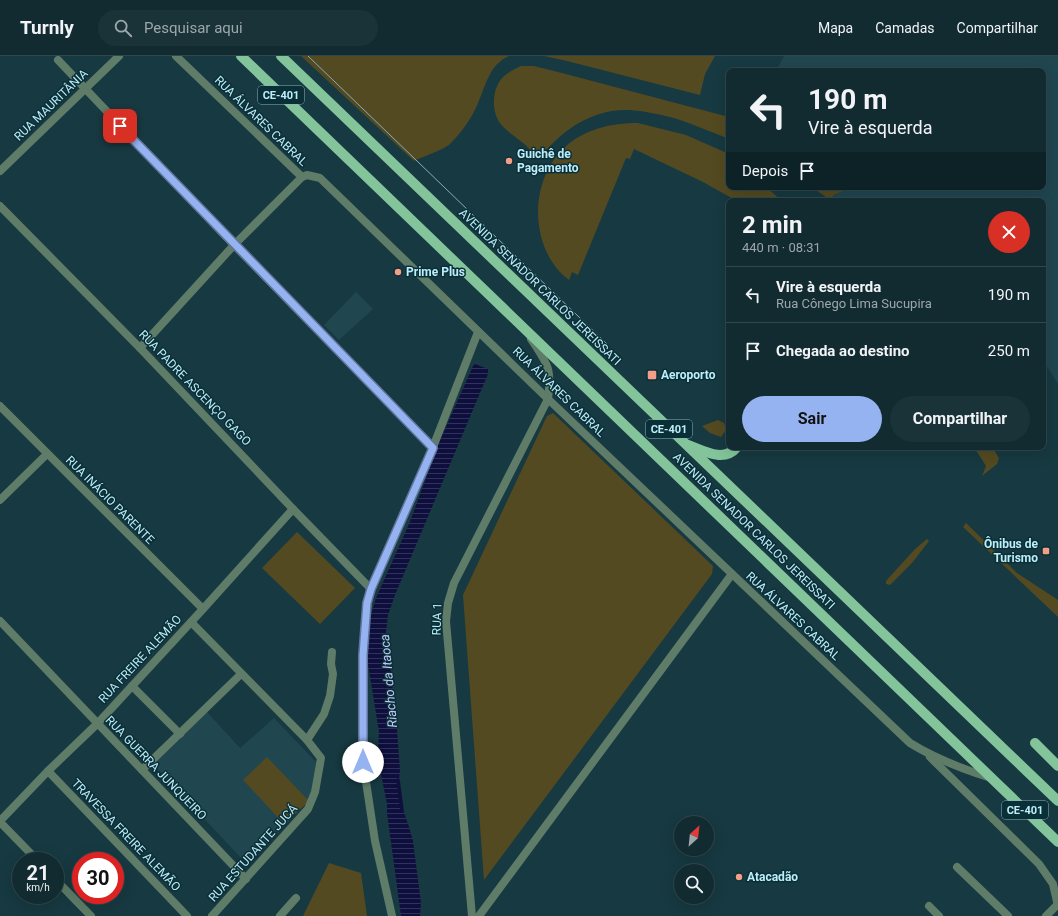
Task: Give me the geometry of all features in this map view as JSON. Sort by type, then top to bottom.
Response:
[{"type":"main road","name":"AVENIDA SENADOR CARLOS JEREISSATI","points":[[241,56],[1058,842]]},
{"type":"main road","name":"AVENIDA SENADOR CARLOS JEREISSATI","points":[[281,56],[1058,801]]},
{"type":"main road","points":[[684,443],[713,455],[727,455],[735,450]]},
{"type":"main road","points":[[1035,743],[1058,766]]},
{"type":"street","name":"RUA MAURITÂNIA","points":[[0,171],[119,56]]},
{"type":"street","name":"RUA ÁLVARES CABRAL","points":[[176,56],[302,177],[307,175],[314,176],[320,178],[327,184],[478,332],[910,743],[963,769],[992,778]]},
{"type":"street","points":[[58,60],[234,245],[433,448]]},
{"type":"street","points":[[140,348],[234,245],[302,177]]},
{"type":"street","name":"RUA PADRE ASCENÇO GAGO","points":[[0,206],[140,348],[371,589]]},
{"type":"street","name":"RUA 1","points":[[472,916],[446,621],[448,603],[454,583],[548,399],[550,380],[548,365],[525,328]]},
{"type":"street","points":[[392,916],[375,841],[363,762],[363,655],[367,603],[371,589],[433,448],[478,332]]},
{"type":"street","name":"RUA INÁCIO PARENTE","points":[[0,406],[204,609]]},
{"type":"street","points":[[0,500],[47,454]]},
{"type":"street","name":"RUA FREIRE ALEMÃO","points":[[0,821],[48,771],[98,723],[204,609],[293,509]]},
{"type":"street","points":[[479,916],[732,574]]},
{"type":"street","name":"RUA GUERRA JUNQUEIRO","points":[[0,621],[246,879]]},
{"type":"street","points":[[191,622],[307,740],[324,714],[330,696],[333,674],[331,664],[332,652]]},
{"type":"street","points":[[142,770],[241,674]]},
{"type":"street","points":[[132,686],[180,734]]},
{"type":"street","name":"RUA ESTUDANTE JUCÁ","points":[[212,916],[308,809],[315,792],[321,758],[307,740]]},
{"type":"street","name":"RUA ÁLVARES CABRAL","points":[[926,752],[1039,864],[1053,884],[1058,906]]},
{"type":"street","name":"TRAVESSA FREIRE ALEMÃO","points":[[48,771],[187,916]]},
{"type":"street","points":[[0,821],[29,852]]},
{"type":"street","points":[[957,867],[1008,916]]},
{"type":"street","points":[[64,888],[91,916]]},
{"type":"street","points":[[280,916],[296,898]]},
{"type":"street","points":[[930,906],[940,916]]},
{"type":"street","points":[[1046,916],[1058,906]]},
{"type":"shaded area","points":[[301,56],[509,56],[497,65],[489,76],[473,114],[454,140],[443,149],[414,161]]},
{"type":"shaded area","points":[[544,56],[715,56],[705,74],[700,95]]},
{"type":"shaded area","points":[[784,56],[1058,56],[1058,384],[1046,365],[1046,198],[832,198],[834,195],[845,190],[1046,190],[1046,68],[778,68]]},
{"type":"shaded area","points":[[521,66],[534,66],[726,116],[726,138],[674,118],[640,111],[616,110],[590,117],[578,123],[567,130],[540,158],[537,159],[525,145],[502,126],[495,112],[494,100],[499,82],[503,77]]},
{"type":"shaded area","points":[[628,123],[638,123],[686,135],[726,153],[726,190],[769,190],[779,198],[732,198],[703,182],[634,149],[630,159],[626,158],[578,275],[572,272],[569,280],[556,267],[546,251],[540,234],[538,215],[539,196],[544,178],[553,161],[565,147],[573,141],[590,131],[599,128]]},
{"type":"shaded area","points":[[816,190],[845,190],[834,195],[832,198],[827,198]]},
{"type":"shaded area","points":[[356,292],[373,309],[339,340],[324,325]]},
{"type":"shaded area","points":[[553,413],[713,566],[712,574],[484,880],[463,595],[547,416]]},
{"type":"shaded area","points":[[718,420],[724,423],[726,430],[721,437],[710,433],[702,426]]},
{"type":"shaded area","points":[[976,450],[994,450],[999,458],[997,464],[982,476],[986,466]]},
{"type":"shaded area","points":[[966,523],[1017,573],[1058,600],[1058,617],[963,527]]},
{"type":"shaded area","points":[[297,532],[355,588],[320,624],[262,568]]},
{"type":"shaded area","points":[[927,539],[929,541],[912,563],[890,585],[886,584],[886,581],[915,549]]},
{"type":"shaded area","points":[[207,712],[240,748],[274,718],[316,762],[310,800],[252,858],[241,858],[152,763]]},
{"type":"shaded area","points":[[267,757],[309,801],[284,824],[243,780]]},
{"type":"shaded area","points":[[329,863],[361,873],[367,916],[303,916]]},
{"type":"water","points":[[475,364],[488,369],[488,374],[388,615],[385,640],[390,664],[397,730],[400,770],[398,791],[413,841],[421,903],[420,916],[401,916],[387,804],[378,750],[379,732],[368,664],[364,659],[370,618],[376,598],[409,524],[441,438]]},
{"type":"waterway","name":"Riacho da Itaoca","points":[[398,780],[402,810]]},
{"type":"tram line","points":[[308,56],[607,344]]},
{"type":"place","name":"Guichê de Pagamento","points":[[509,161]]},
{"type":"place","name":"Prime Plus","points":[[398,272]]},
{"type":"place","name":"Aeroporto","points":[[652,375]]},
{"type":"place","name":"Ônibus de Turismo","points":[[1046,551]]},
{"type":"place","name":"Atacadão","points":[[739,877]]},
{"type":"route","points":[[120,126],[234,245],[433,448],[371,589],[367,603],[363,655],[363,762]]}]
